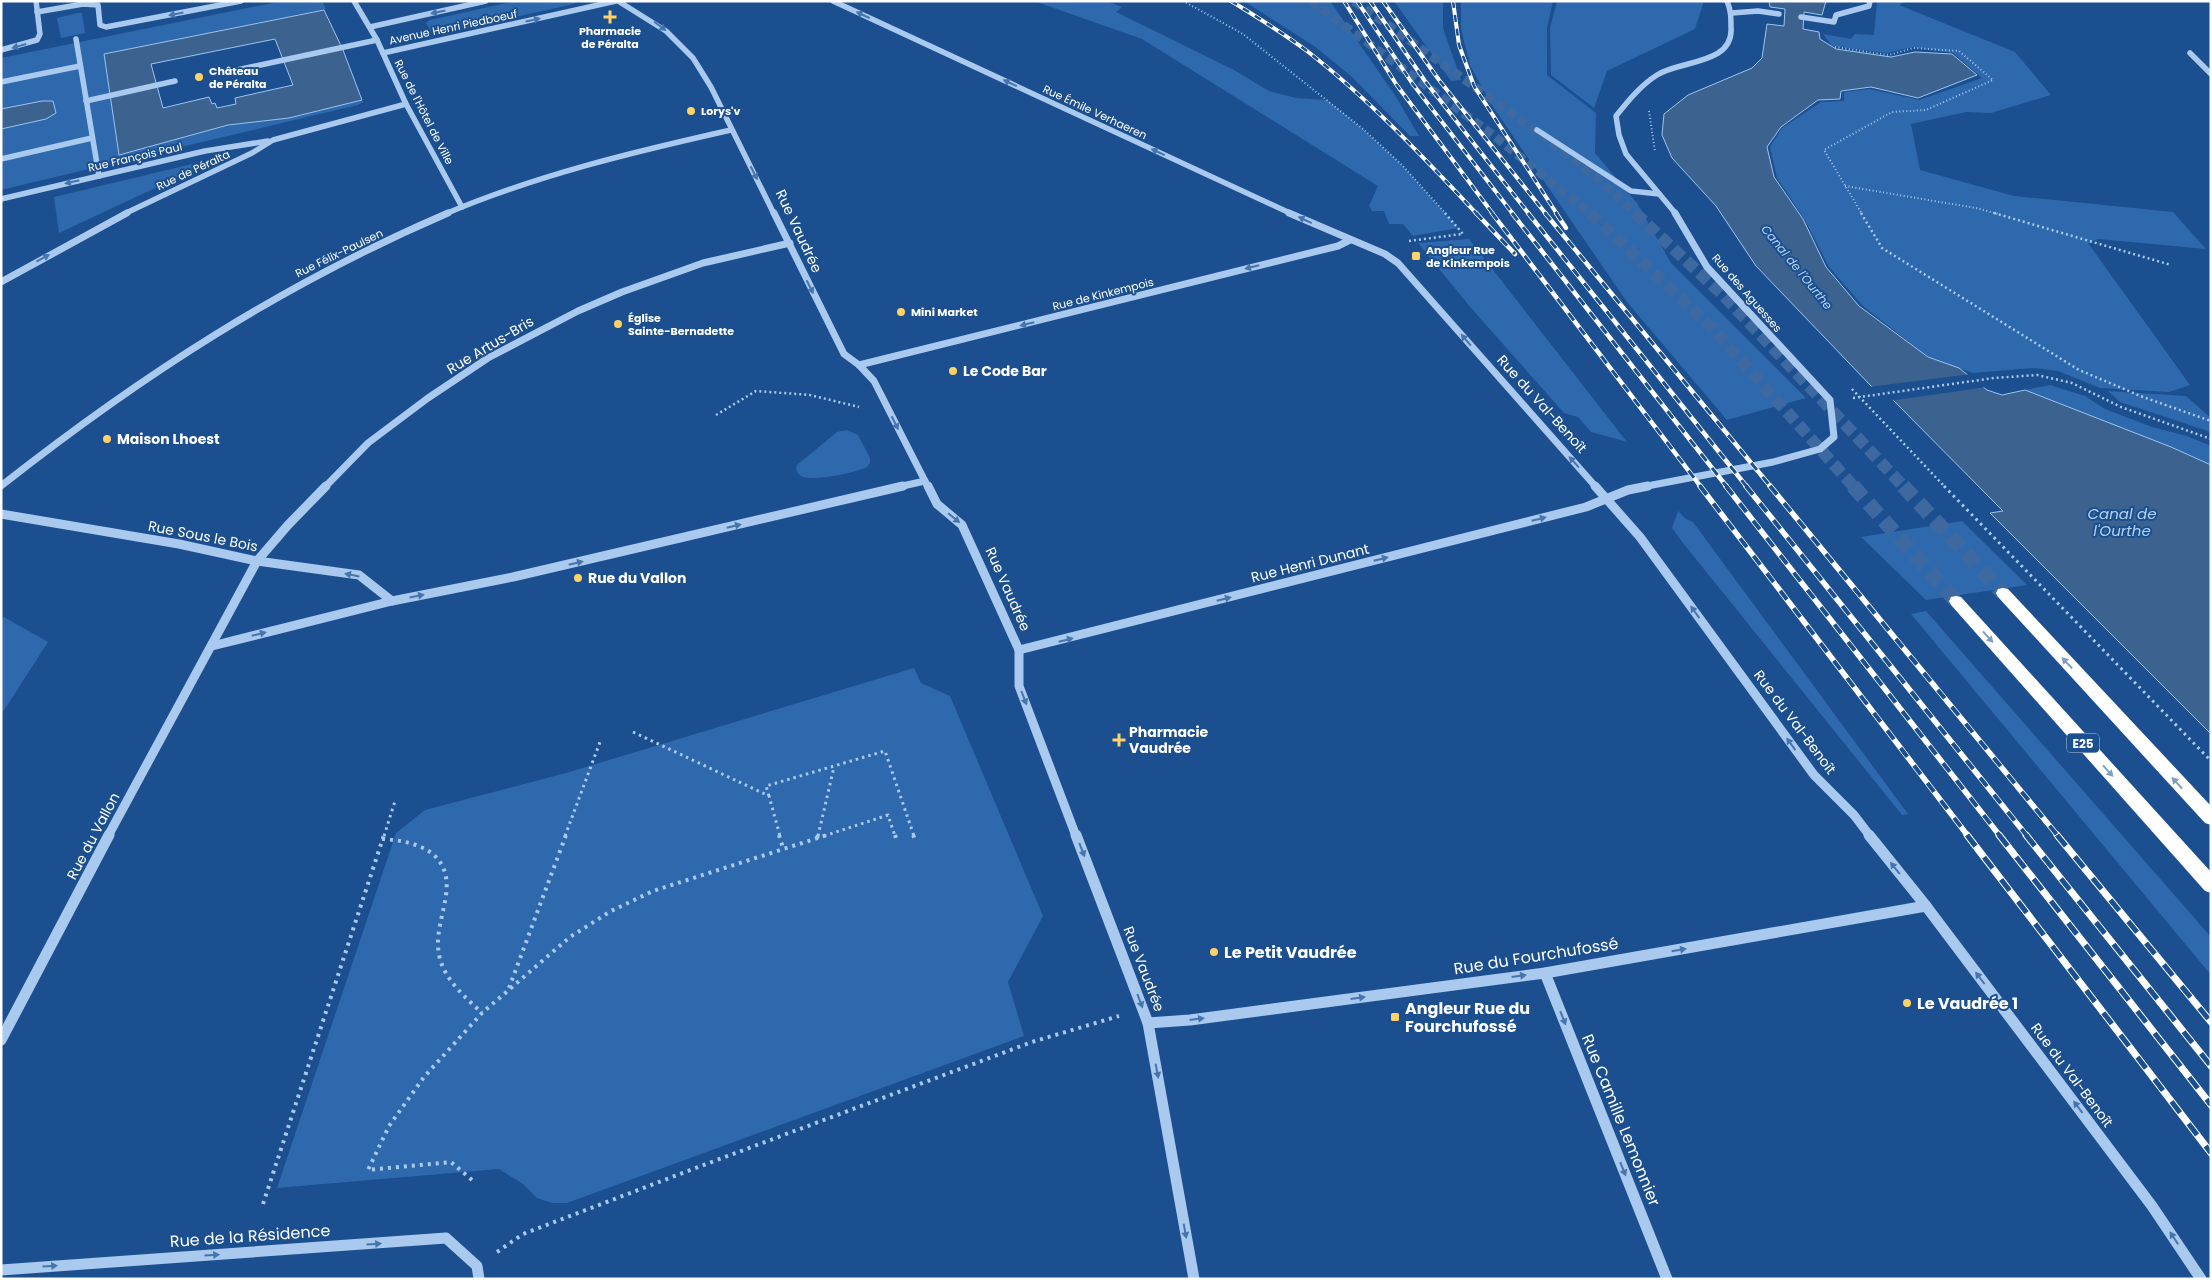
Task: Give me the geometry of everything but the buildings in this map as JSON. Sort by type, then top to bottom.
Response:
[{"type":"highway","points":[[2003,594],[2211,818]]},
{"type":"highway","name":"E25","points":[[1956,601],[2211,885]]},
{"type":"street","points":[[1,50],[37,40],[40,34],[36,1]]},
{"type":"street","points":[[37,12],[83,4],[98,5],[100,25],[106,27],[241,1]]},
{"type":"street","name":"Rue de l'Hôtel de Ville","points":[[354,1],[377,40],[406,104],[462,206]]},
{"type":"street","name":"Avenue Henri Piedboeuf","points":[[370,27],[486,1]]},
{"type":"street","name":"Avenue Henri Piedboeuf","points":[[383,53],[617,1]]},
{"type":"street","name":"Rue Vaudrée","points":[[617,1],[659,25],[678,41],[690,55],[711,87],[844,354],[859,365],[874,381],[937,504],[962,525],[1019,650],[1019,686],[1148,1024],[1194,1279]]},
{"type":"street","name":"Rue Émile Verhaeren","points":[[833,1],[1350,240]]},
{"type":"street","points":[[1727,1],[1732,13],[1758,11],[1779,14]]},
{"type":"street","points":[[1801,17],[1834,22],[1836,15],[1869,6],[1870,1]]},
{"type":"street","name":"Rue des Aguesses","points":[[1606,498],[1628,490],[1773,462],[1820,449],[1834,437],[1830,400],[1707,267],[1676,215],[1626,154],[1619,135],[1616,116],[1633,96],[1658,74],[1676,66],[1713,57],[1730,44],[1732,13]]},
{"type":"street","points":[[76,39],[99,176]]},
{"type":"street","points":[[223,73],[377,40]]},
{"type":"street","points":[[2190,53],[2211,74]]},
{"type":"street","points":[[1,82],[80,66]]},
{"type":"street","points":[[86,101],[175,81]]},
{"type":"street","name":"Rue de Péralta","points":[[1,282],[136,208],[252,153],[274,140],[406,104]]},
{"type":"street","name":"Rue Félix-Paulsen","points":[[1,486],[47,448],[117,396],[221,328],[324,270],[462,206],[574,168],[731,130]]},
{"type":"street","points":[[1537,130],[1631,191],[1659,194]]},
{"type":"street","points":[[1,159],[92,138]]},
{"type":"street","name":"Rue François Paul","points":[[1,199],[205,151],[274,140]]},
{"type":"street","name":"Rue de Kinkempois","points":[[859,365],[1338,246],[1350,240]]},
{"type":"street","name":"Rue du Val-Benoît","points":[[1350,240],[1385,254],[1398,263],[1640,537],[1814,775],[1854,815],[1926,906],[2152,1206],[2201,1279]]},
{"type":"street","name":"Rue Artus-Bris","points":[[257,561],[288,525],[368,443],[428,398],[488,358],[578,310],[622,292],[703,264],[790,243]]},
{"type":"street","points":[[212,646],[392,601],[513,577],[924,481]]},
{"type":"street","name":"Rue Henri Dunant","points":[[1019,650],[1586,507],[1606,498]]},
{"type":"street","name":"Rue Sous le Bois","points":[[1,514],[179,544],[257,561],[359,575],[392,601]]},
{"type":"street","name":"Rue du Vallon","points":[[1,1040],[85,878],[257,561]]},
{"type":"street","name":"Rue du Fourchufossé","points":[[1148,1024],[1545,973],[1882,916],[1926,906]]},
{"type":"street","name":"Rue Camille Lemonnier","points":[[1545,973],[1667,1279]]},
{"type":"street","name":"Rue de la Résidence","points":[[1,1270],[446,1238],[478,1273]]},
{"type":"path","points":[[1183,1],[1243,34],[1363,129],[1402,165],[1463,234],[1406,241]]},
{"type":"path","points":[[1816,19],[1826,32],[1832,46],[1889,55],[1913,48],[1959,51],[1993,80],[1926,110],[1892,112],[1824,150],[1882,248],[2078,370],[2143,397],[2211,421]]},
{"type":"path","points":[[1654,105],[1649,111],[1655,154]]},
{"type":"path","points":[[1845,186],[1976,208],[2171,265]]},
{"type":"path","points":[[1873,396],[1994,378],[2037,375],[2072,383],[2121,406],[2211,439]]},
{"type":"path","points":[[1846,383],[1971,515],[2211,761]]},
{"type":"path","points":[[716,415],[756,391],[810,395],[892,416]]},
{"type":"path","points":[[633,732],[769,796]]},
{"type":"path","points":[[509,989],[600,742]]},
{"type":"path","points":[[783,848],[766,786],[885,751],[915,838]]},
{"type":"path","points":[[818,838],[834,766]]},
{"type":"path","points":[[263,1204],[395,801]]},
{"type":"path","points":[[472,1180],[451,1162],[368,1170],[389,1126],[424,1078],[482,1013],[570,937],[610,910],[653,891],[888,815],[897,841]]},
{"type":"path","points":[[382,840],[411,840],[432,852],[446,868],[449,885],[437,937],[440,959],[457,989],[482,1013]]},
{"type":"path","points":[[478,1273],[523,1234],[1032,1042],[1109,1018],[1144,1011]]},
{"type":"shaded area","points":[[282,1],[322,1],[326,9],[104,54],[119,155],[228,125],[289,118],[362,100],[363,102],[358,105],[1,190],[1,58]]},
{"type":"shaded area","points":[[516,1],[577,1],[574,4],[438,34],[432,33],[426,23],[430,20]]},
{"type":"shaded area","points":[[1034,1],[1107,1],[1122,7],[1116,12],[1234,70],[1269,91],[1296,98],[1327,100],[1363,129],[1402,165],[1458,228],[1413,236],[1403,224],[1389,224],[1384,211],[1372,211],[1369,206],[1378,186],[1142,39]]},
{"type":"shaded area","points":[[1244,1],[1330,1],[1396,97],[1419,136],[1410,136],[1351,76],[1314,46]]},
{"type":"shaded area","points":[[1394,1],[1443,1],[1443,28],[1461,80],[1451,81]]},
{"type":"shaded area","points":[[1461,1],[1553,1],[1547,28],[1547,75],[1596,113],[1595,153],[1637,203],[1671,263],[1806,398],[1727,420],[1627,302],[1491,104],[1470,65],[1461,29]]},
{"type":"shaded area","points":[[1557,1],[1704,1],[1695,29],[1607,71],[1594,108],[1551,75],[1550,28]]},
{"type":"shaded area","points":[[1877,1],[1906,1],[1899,5],[2015,52],[2051,95],[1991,113],[1966,112],[1911,124],[1920,170],[2014,196],[2173,212],[2206,249],[2098,239],[2088,243],[2190,385],[2169,392],[2100,388],[2058,371],[2034,368],[1973,373],[1928,357],[1863,306],[1829,267],[1805,220],[1777,178],[1770,147],[1782,128],[1821,102],[1844,101],[1844,92],[1870,89],[1919,100],[1982,78],[1953,53],[1912,47],[1887,53],[1832,46],[1823,34],[1851,39],[1855,34],[1874,35]]},
{"type":"shaded area","points":[[82,13],[85,33],[61,38],[57,18]]},
{"type":"shaded area","points":[[209,160],[211,162],[59,233],[54,197]]},
{"type":"shaded area","points":[[1469,239],[1627,442],[1591,432],[1578,417],[1564,413],[1471,308],[1418,243]]},
{"type":"shaded area","points":[[2050,385],[2085,396],[2105,409],[2152,427],[2187,436],[2211,446],[2211,465],[2171,447],[2025,390]]},
{"type":"shaded area","points":[[2108,391],[2186,396],[2211,418],[2211,432],[2120,402]]},
{"type":"shaded area","points":[[847,430],[858,435],[870,458],[870,463],[867,467],[845,474],[825,477],[803,477],[797,472],[797,465],[837,432]]},
{"type":"shaded area","points":[[1678,511],[1686,519],[1693,522],[1908,814],[1902,815],[1683,543],[1672,528]]},
{"type":"shaded area","points":[[1962,521],[2027,585],[1926,600],[1861,537]]},
{"type":"shaded area","points":[[1926,611],[2211,937],[2211,975],[1911,614]]},
{"type":"shaded area","points":[[4,617],[48,642],[1,715],[1,620]]},
{"type":"shaded area","points":[[914,668],[921,683],[950,696],[1043,916],[1008,982],[1024,1036],[567,1203],[552,1203],[537,1198],[523,1184],[499,1169],[277,1188],[396,833],[425,810],[566,773]]},
{"type":"water","name":"Canal de l'Ourthe","points":[[1769,1],[1826,1],[1822,15],[1804,12],[1803,29],[1819,32],[1820,39],[1836,49],[1891,57],[1915,52],[1952,54],[1977,75],[1918,98],[1871,87],[1841,91],[1840,99],[1818,100],[1781,127],[1767,147],[1774,177],[1803,219],[1826,267],[1859,306],[1928,357],[1959,368],[1987,390],[2002,395],[2025,390],[2171,447],[2211,465],[2211,734],[1990,513],[2003,511],[1893,400],[1872,387],[1756,266],[1716,206],[1672,158],[1662,135],[1664,114],[1688,95],[1752,68],[1762,58],[1767,24],[1784,26],[1785,9],[1770,7]]},
{"type":"water","points":[[324,10],[343,50],[362,100],[289,118],[228,125],[119,155],[104,54]],"holes":[[[275,39],[293,85],[235,98],[236,104],[217,108],[215,103],[212,104],[209,97],[163,108],[151,64]]]},
{"type":"water","points":[[42,101],[53,101],[56,113],[46,119],[1,129],[1,109]]},
{"type":"pier","points":[[1971,374],[1987,387],[1889,401],[1869,387]]},
{"type":"tunnel","points":[[1311,1],[1493,135],[1591,214]]},
{"type":"tunnel","points":[[1354,1],[1527,124],[1581,165],[1637,214]]},
{"type":"tunnel","points":[[1590,213],[1712,328],[1854,487]]},
{"type":"tunnel","points":[[1635,213],[1722,294],[1904,487]]},
{"type":"tunnel","points":[[1853,486],[1956,601]]},
{"type":"tunnel","points":[[1903,486],[2003,593]]},
{"type":"railway","points":[[1231,1],[1289,38],[1330,69],[1395,130],[1477,214]]},
{"type":"railway","points":[[1344,1],[1396,84],[1493,214]]},
{"type":"railway","points":[[1357,1],[1412,83],[1513,214]]},
{"type":"railway","points":[[1370,1],[1425,81],[1529,214]]},
{"type":"railway","points":[[1383,1],[1439,80],[1546,214]]},
{"type":"railway","points":[[1453,1],[1459,45],[1474,86],[1557,214]]},
{"type":"railway","points":[[1476,213],[1515,254]]},
{"type":"railway","points":[[1492,213],[1701,487]]},
{"type":"railway","points":[[1512,213],[1727,487]]},
{"type":"railway","points":[[1528,213],[1747,487]]},
{"type":"railway","points":[[1545,213],[1771,487]]},
{"type":"railway","points":[[1556,213],[1566,228]]},
{"type":"railway","points":[[1700,486],[1968,836]]},
{"type":"railway","points":[[1726,486],[2000,836]]},
{"type":"railway","points":[[1746,486],[2027,836]]},
{"type":"railway","points":[[1770,486],[2058,836]]},
{"type":"railway","points":[[1967,835],[2211,1153]]},
{"type":"railway","points":[[1999,835],[2211,1105]]},
{"type":"railway","points":[[2026,835],[2211,1066]]},
{"type":"railway","points":[[2057,835],[2211,1022]]},
{"type":"place","name":"Pharmacie de Péralta","points":[[610,17]]},
{"type":"place","name":"Château de Péralta","points":[[199,77]]},
{"type":"place","name":"Lorys'v","points":[[691,111]]},
{"type":"place","name":"Angleur Rue de Kinkempois","points":[[1416,256]]},
{"type":"place","name":"Mini Market","points":[[901,312]]},
{"type":"place","name":"Église Sainte-Bernadette","points":[[618,324]]},
{"type":"place","name":"Le Code Bar","points":[[953,371]]},
{"type":"place","name":"Maison Lhoest","points":[[107,439]]},
{"type":"place","name":"Rue du Vallon","points":[[578,578]]},
{"type":"place","name":"Pharmacie Vaudrée","points":[[1119,740]]},
{"type":"place","name":"Le Petit Vaudrée","points":[[1214,952]]},
{"type":"place","name":"Le Vaudrée 1","points":[[1907,1003]]},
{"type":"place","name":"Angleur Rue du Fourchufossé","points":[[1395,1017]]}]
